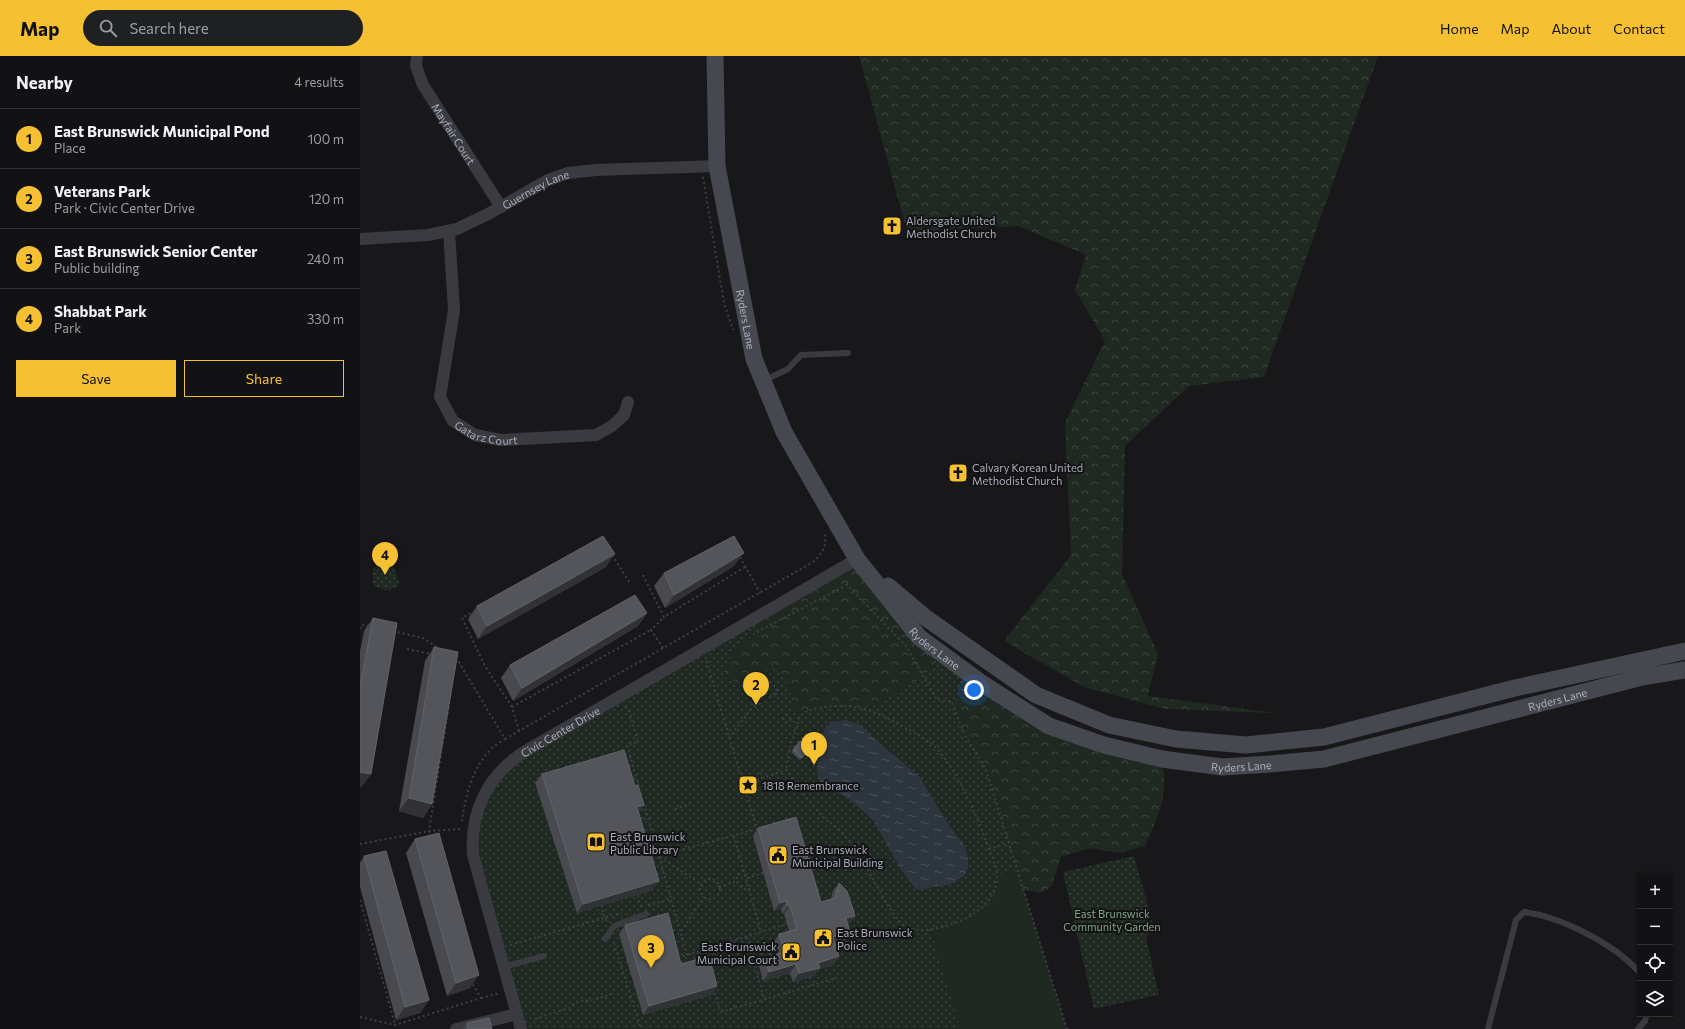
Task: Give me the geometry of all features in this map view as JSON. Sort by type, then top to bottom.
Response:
[{"type":"main road","name":"Ryders Lane","points":[[715,56],[717,166],[754,359],[784,432],[857,559],[919,637],[983,684],[1049,726],[1104,745],[1170,760],[1222,767],[1270,764],[1324,759],[1642,677],[1685,670]]},
{"type":"main road","name":"Ryders Lane","points":[[857,559],[926,618],[1036,695],[1109,725],[1176,739],[1246,745],[1324,737],[1515,688],[1685,651]]},
{"type":"street","name":"Mayfair Court","points":[[417,56],[416,66],[423,85],[501,207]]},
{"type":"street","name":"Guernsey Lane","points":[[360,239],[428,235],[458,229],[501,207],[548,180],[568,173],[596,170],[717,166]]},
{"type":"street","name":"Gatarz Court","points":[[449,230],[454,310],[440,397],[453,421],[475,435],[501,440],[596,435],[612,426],[624,415],[628,402]]},
{"type":"street","name":"Civic Center Drive","points":[[521,1029],[498,949],[473,850],[474,823],[485,792],[497,774],[512,760],[857,559]]},
{"type":"street","points":[[456,1029],[516,1014]]},
{"type":"lane","points":[[763,381],[788,369],[801,355],[848,353]]},
{"type":"lane","points":[[1488,1029],[1516,920],[1524,912],[1564,923],[1600,942],[1622,956],[1637,970]]},
{"type":"lane","points":[[606,939],[608,933],[614,926],[646,914]]},
{"type":"lane","points":[[503,967],[544,956]]},
{"type":"lane","points":[[1638,1029],[1645,1021],[1646,1017]]},
{"type":"path","points":[[703,176],[724,303],[733,331]]},
{"type":"path","points":[[360,844],[429,832],[461,830],[465,798],[475,773],[489,751],[519,731],[813,562],[822,553],[826,545],[825,534],[821,527]]},
{"type":"path","points":[[609,552],[630,582]]},
{"type":"path","points":[[738,554],[760,593]]},
{"type":"path","points":[[512,707],[651,630],[664,617],[745,567]]},
{"type":"path","points":[[643,575],[664,617]]},
{"type":"path","points":[[756,633],[847,585],[906,646],[937,700],[951,701],[965,736],[986,770],[1010,842],[1067,1029]]},
{"type":"path","points":[[476,610],[462,618],[485,666],[512,707],[519,731]]},
{"type":"path","points":[[360,629],[361,625],[376,628]]},
{"type":"path","points":[[651,630],[664,648]]},
{"type":"path","points":[[392,631],[422,638],[445,652]]},
{"type":"path","points":[[407,649],[436,655]]},
{"type":"path","points":[[450,657],[457,659],[505,740]]},
{"type":"path","points":[[659,856],[757,829],[705,661],[712,657]]},
{"type":"path","points":[[455,667],[457,659]]},
{"type":"path","points":[[766,679],[777,688],[776,694],[773,696],[770,696],[764,692],[759,688],[759,684],[766,679]]},
{"type":"path","points":[[432,838],[429,832],[452,690]]},
{"type":"path","points":[[728,738],[754,706],[756,707],[760,705],[759,700],[764,692]]},
{"type":"path","points":[[619,697],[625,707],[629,710],[638,742],[627,745],[639,789]]},
{"type":"path","points":[[754,706],[753,700],[759,700]]},
{"type":"path","points":[[848,706],[871,711],[888,717],[927,740],[936,748],[956,774],[989,849],[998,876],[994,890],[986,904],[973,916],[952,925],[925,931],[910,928],[899,921],[847,838],[822,816],[786,770],[789,751],[798,720],[804,712],[824,708],[848,706]]},
{"type":"path","points":[[743,785],[786,770]]},
{"type":"path","points":[[760,772],[762,778]]},
{"type":"path","points":[[675,809],[693,802]]},
{"type":"path","points":[[644,803],[687,955]]},
{"type":"path","points":[[638,821],[648,818]]},
{"type":"path","points":[[734,836],[761,932]]},
{"type":"path","points":[[989,849],[1010,842]]},
{"type":"path","points":[[659,856],[701,884]]},
{"type":"path","points":[[744,870],[738,873],[736,881],[740,888],[750,889]]},
{"type":"path","points":[[747,878],[764,873]]},
{"type":"path","points":[[711,880],[716,882],[719,887],[716,897],[710,899],[704,898],[700,892],[701,884],[704,881],[711,880]]},
{"type":"path","points":[[719,887],[736,881]]},
{"type":"path","points":[[638,895],[641,907]]},
{"type":"path","points":[[681,931],[704,898]]},
{"type":"path","points":[[634,909],[672,899]]},
{"type":"path","points":[[360,900],[395,1025]]},
{"type":"path","points":[[601,905],[607,924]]},
{"type":"path","points":[[498,949],[626,911]]},
{"type":"path","points":[[676,958],[789,923]]},
{"type":"path","points":[[747,937],[764,999]]},
{"type":"path","points":[[612,938],[641,1029]]},
{"type":"path","points":[[702,950],[706,964]]},
{"type":"path","points":[[360,1017],[395,1025],[481,998],[470,976]]},
{"type":"path","points":[[713,985],[721,1012],[837,978]]},
{"type":"path","points":[[535,1019],[569,1008],[572,1004],[585,1000],[589,1001],[615,993]]},
{"type":"green space","points":[[859,56],[1378,56],[1264,377],[1189,386],[1125,446],[1122,574],[1158,654],[1148,696],[1275,713],[1165,709],[1084,687],[1004,641],[1071,555],[1065,422],[1105,341],[1075,290],[1086,255],[1018,226],[907,232]]},
{"type":"green space","points":[[857,559],[943,655],[923,677],[871,707],[857,704],[830,722],[797,716],[791,697],[756,672],[739,682],[727,679],[723,671],[733,652],[756,633],[766,612]]},
{"type":"green space","points":[[388,562],[393,566],[399,582],[397,587],[386,591],[375,586],[373,583],[373,568]]},
{"type":"green space","points":[[766,612],[756,633],[733,652],[723,671],[727,679],[739,682],[756,672],[773,669],[779,671],[785,678],[797,716],[824,707],[858,704],[871,707],[923,677],[943,655],[1002,696],[975,695],[951,701],[965,735],[986,770],[1017,869],[998,876],[995,889],[990,899],[974,914],[965,919],[931,930],[960,1029],[521,1029],[473,834],[497,775]]},
{"type":"green space","points":[[975,695],[1002,696],[1049,726],[1162,759],[1164,772],[1163,794],[1155,824],[1145,846],[1118,853],[1091,848],[1061,857],[1051,887],[1040,893],[1023,890],[986,770],[965,735],[951,701]]},
{"type":"green space","name":"East Brunswick Community Garden","points":[[1134,856],[1154,928],[1146,937],[1159,995],[1094,1009],[1063,872]]},
{"type":"green space","points":[[1017,869],[1067,1029],[960,1029],[931,930],[962,921],[997,883],[998,876]]},
{"type":"water","points":[[847,720],[861,725],[871,736],[919,776],[948,824],[964,845],[968,857],[968,868],[964,876],[951,884],[918,890],[909,881],[900,868],[873,820],[845,796],[822,785],[818,777],[817,766],[825,728],[830,722]]},
{"type":"building","points":[[603,536],[615,554],[487,626],[477,606]]},
{"type":"building","points":[[734,536],[744,553],[674,595],[664,573]]},
{"type":"building","points":[[635,595],[647,613],[522,688],[510,665]]},
{"type":"building","points":[[373,618],[397,623],[371,774],[360,772],[360,688]]},
{"type":"building","points":[[434,647],[458,652],[432,804],[409,798]]},
{"type":"building","points":[[800,741],[809,749],[802,758],[793,750]]},
{"type":"building","name":"East Brunswick Public Library","points":[[624,750],[635,786],[638,785],[644,805],[637,807],[659,881],[583,904],[542,774]]},
{"type":"building","points":[[796,817],[821,902],[835,898],[839,883],[847,891],[855,916],[846,918],[850,932],[833,937],[839,956],[818,963],[820,968],[799,973],[796,964],[769,972],[765,958],[785,952],[779,934],[797,929],[790,905],[788,906],[787,901],[780,903],[758,828]]},
{"type":"building","points":[[439,833],[479,975],[456,983],[415,839]]},
{"type":"building","points":[[386,851],[429,1000],[405,1007],[364,856]]},
{"type":"building","points":[[668,913],[681,964],[709,956],[717,986],[649,1006],[625,925]]},
{"type":"building","points":[[489,1018],[492,1029],[468,1029],[467,1023]]},
{"type":"place","name":"Aldersgate United Methodist Church","points":[[892,226]]},
{"type":"place","name":"Calvary Korean United Methodist Church","points":[[958,473]]},
{"type":"place","name":"Shabbat Park","points":[[385,575]]},
{"type":"place","name":"Veterans Park","points":[[756,705]]},
{"type":"place","name":"East Brunswick Municipal Pond","points":[[814,765]]},
{"type":"place","name":"1818 Remembrance","points":[[748,785]]},
{"type":"place","name":"East Brunswick Public Library","points":[[596,842]]},
{"type":"place","name":"East Brunswick Municipal Building","points":[[778,855]]},
{"type":"place","name":"East Brunswick Police","points":[[823,938]]},
{"type":"place","name":"East Brunswick Municipal Court","points":[[791,952]]},
{"type":"place","name":"East Brunswick Senior Center","points":[[651,968]]}]
